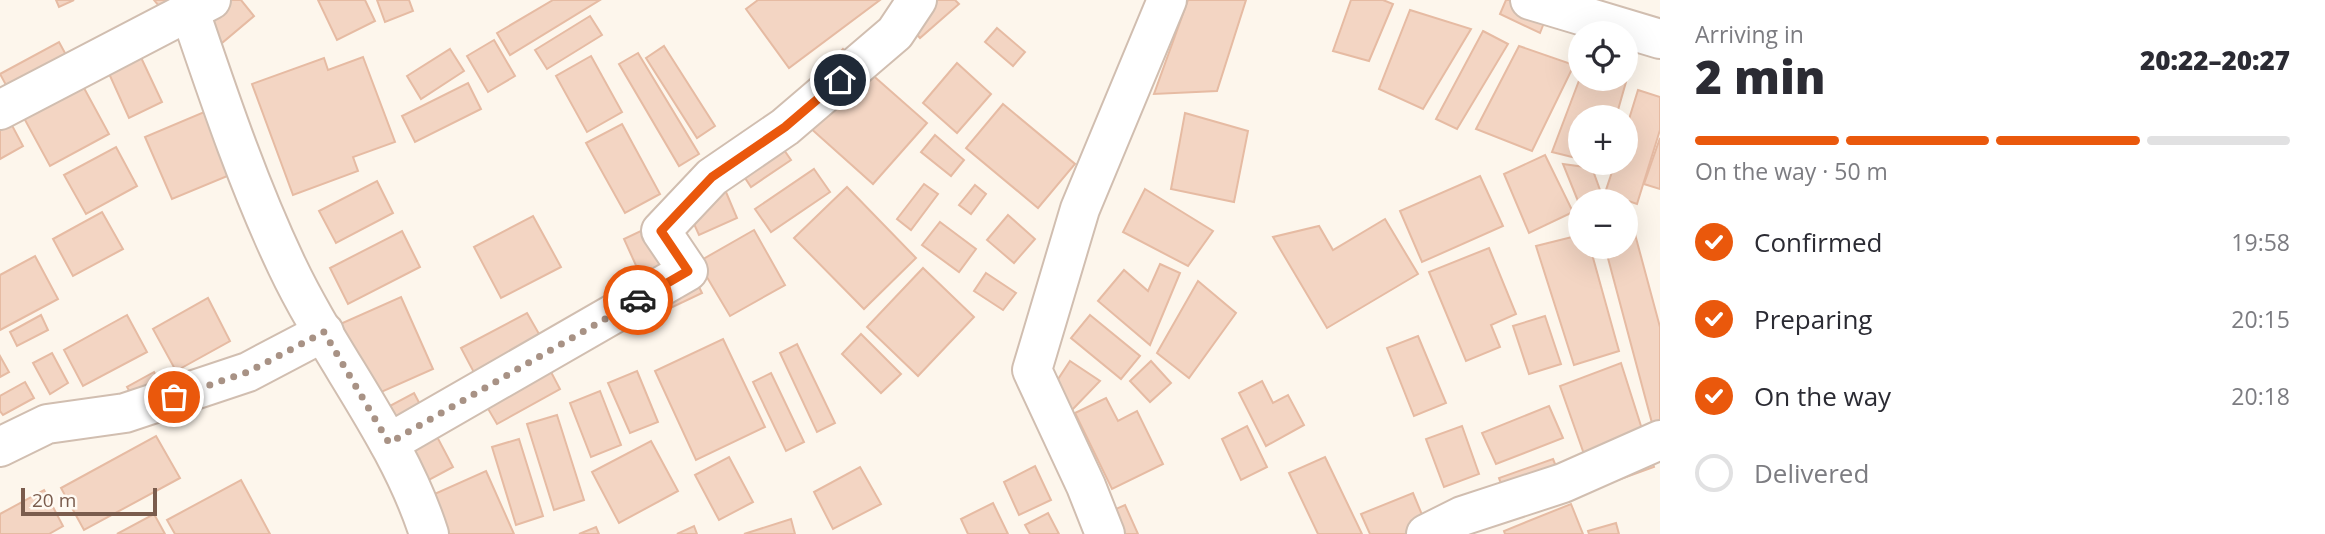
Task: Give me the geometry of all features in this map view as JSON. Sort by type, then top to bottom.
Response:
[{"type":"street","points":[[389,443],[688,271],[661,231],[712,177],[785,127],[895,33],[917,0]]},
{"type":"street","points":[[1105,534],[1086,486],[1032,370],[1080,209],[1167,0]]},
{"type":"street","points":[[1530,0],[1660,39]]},
{"type":"street","points":[[0,110],[201,6],[229,125],[287,266],[389,443],[420,505],[429,534]]},
{"type":"street","points":[[0,447],[47,424],[125,413],[248,372],[324,332]]},
{"type":"street","points":[[1426,534],[1462,516],[1563,484],[1660,440]]},
{"type":"building","points":[[56,0],[74,0],[59,7]]},
{"type":"building","points":[[154,0],[241,0],[254,16],[203,59]]},
{"type":"building","points":[[318,0],[365,0],[375,21],[337,40]]},
{"type":"building","points":[[377,0],[409,0],[413,11],[385,22]]},
{"type":"building","points":[[553,0],[600,0],[510,55],[497,33]]},
{"type":"building","points":[[758,0],[880,0],[789,68],[746,9]]},
{"type":"building","points":[[898,0],[955,0],[959,4],[920,38],[891,6]]},
{"type":"building","points":[[1188,0],[1246,0],[1217,91],[1154,94]]},
{"type":"building","points":[[1351,0],[1383,0],[1393,4],[1369,61],[1333,51]]},
{"type":"building","points":[[1506,0],[1553,0],[1540,33],[1500,14]]},
{"type":"building","points":[[1410,10],[1471,29],[1423,109],[1379,89]]},
{"type":"building","points":[[590,16],[602,35],[547,69],[535,50]]},
{"type":"building","points":[[997,28],[1025,52],[1013,66],[985,42]]},
{"type":"building","points":[[1483,31],[1508,44],[1457,129],[1436,119]]},
{"type":"building","points":[[129,32],[162,102],[129,118],[97,47]]},
{"type":"building","points":[[494,40],[515,76],[488,92],[467,56]]},
{"type":"building","points":[[59,42],[109,134],[50,166],[0,74]]},
{"type":"building","points":[[664,46],[715,126],[697,138],[646,58]]},
{"type":"building","points":[[1519,46],[1568,63],[1568,77],[1532,151],[1476,129]]},
{"type":"building","points":[[450,49],[464,71],[421,99],[407,76]]},
{"type":"building","points":[[843,49],[927,123],[873,184],[789,109]]},
{"type":"building","points":[[638,53],[699,154],[679,166],[619,64]]},
{"type":"building","points":[[591,56],[622,112],[587,132],[556,76]]},
{"type":"building","points":[[363,57],[395,142],[353,157],[358,171],[293,195],[252,84],[324,58],[328,70]]},
{"type":"building","points":[[957,63],[991,94],[957,133],[923,103]]},
{"type":"building","points":[[468,83],[481,109],[415,142],[402,116]]},
{"type":"building","points":[[1638,90],[1660,97],[1660,130],[1638,201],[1638,189],[1606,189],[1611,175],[1638,175],[1638,105],[1633,105]]},
{"type":"building","points":[[1575,91],[1623,91],[1619,105],[1570,105]]},
{"type":"building","points":[[235,99],[261,162],[172,199],[145,137]]},
{"type":"building","points":[[0,103],[23,146],[0,159]]},
{"type":"building","points":[[1003,104],[1075,164],[1038,208],[966,148]]},
{"type":"building","points":[[1568,110],[1568,156],[1552,152]]},
{"type":"building","points":[[1185,113],[1248,131],[1234,202],[1171,189]]},
{"type":"building","points":[[763,120],[791,160],[751,187],[724,146]]},
{"type":"building","points":[[622,124],[660,194],[625,213],[586,143]]},
{"type":"building","points":[[935,135],[964,160],[951,176],[921,152]]},
{"type":"building","points":[[1660,138],[1660,189],[1644,184]]},
{"type":"building","points":[[116,147],[137,186],[86,214],[64,175]]},
{"type":"building","points":[[1545,155],[1568,202],[1568,214],[1529,233],[1504,174]]},
{"type":"building","points":[[1563,164],[1568,165],[1568,175],[1595,175],[1600,189],[1573,189]]},
{"type":"building","points":[[814,169],[830,192],[771,232],[755,209]]},
{"type":"building","points":[[1480,176],[1503,226],[1422,262],[1400,211]]},
{"type":"building","points":[[377,181],[393,213],[336,243],[319,211]]},
{"type":"building","points":[[924,184],[938,194],[911,230],[897,219]]},
{"type":"building","points":[[723,185],[737,218],[699,235],[684,202]]},
{"type":"building","points":[[975,185],[986,194],[971,214],[959,205]]},
{"type":"building","points":[[847,187],[916,258],[864,309],[794,238]]},
{"type":"building","points":[[1145,189],[1213,231],[1188,266],[1123,232]]},
{"type":"building","points":[[102,212],[123,249],[73,276],[53,239]]},
{"type":"building","points":[[1008,215],[1035,239],[1014,263],[987,240]]},
{"type":"building","points":[[533,216],[561,267],[501,298],[474,247]]},
{"type":"building","points":[[666,219],[702,293],[658,314],[624,239]]},
{"type":"building","points":[[1385,219],[1418,274],[1327,328],[1273,237],[1319,226],[1333,250]]},
{"type":"building","points":[[940,222],[976,249],[959,272],[922,245]]},
{"type":"building","points":[[754,230],[785,285],[730,316],[698,262]]},
{"type":"building","points":[[402,231],[420,267],[348,304],[330,268]]},
{"type":"building","points":[[1568,238],[1568,259],[1593,259],[1619,351],[1574,365],[1536,246]]},
{"type":"building","points":[[1638,245],[1660,327],[1660,453],[1608,259],[1638,259]]},
{"type":"building","points":[[1489,248],[1516,314],[1491,325],[1500,347],[1466,361],[1429,272]]},
{"type":"building","points":[[35,256],[58,299],[0,330],[0,275]]},
{"type":"building","points":[[1160,264],[1180,273],[1150,345],[1098,301],[1124,270],[1148,291]]},
{"type":"building","points":[[923,268],[974,317],[918,376],[867,327]]},
{"type":"building","points":[[986,273],[1016,293],[1003,310],[974,291]]},
{"type":"building","points":[[1198,281],[1236,313],[1189,378],[1157,353]]},
{"type":"building","points":[[401,297],[433,369],[370,397],[338,325]]},
{"type":"building","points":[[208,298],[230,341],[176,371],[153,329]]},
{"type":"building","points":[[527,313],[554,360],[487,397],[461,348]]},
{"type":"building","points":[[41,315],[48,330],[17,346],[10,332]]},
{"type":"building","points":[[127,315],[147,352],[83,386],[64,350]]},
{"type":"building","points":[[1090,315],[1140,356],[1121,379],[1071,338]]},
{"type":"building","points":[[1545,316],[1561,364],[1529,374],[1513,326]]},
{"type":"building","points":[[861,334],[901,374],[881,393],[842,354]]},
{"type":"building","points":[[1418,336],[1446,403],[1414,416],[1387,348]]},
{"type":"building","points":[[723,339],[765,427],[696,460],[655,371]]},
{"type":"building","points":[[797,344],[835,423],[817,432],[780,353]]},
{"type":"building","points":[[52,353],[68,383],[50,394],[33,363]]},
{"type":"building","points":[[0,356],[9,372],[0,377]]},
{"type":"building","points":[[1070,361],[1100,381],[1072,410],[1045,399]]},
{"type":"building","points":[[1151,361],[1171,383],[1150,402],[1130,381]]},
{"type":"building","points":[[1621,363],[1654,467],[1596,488],[1560,386]]},
{"type":"building","points":[[637,371],[658,422],[630,433],[608,383]]},
{"type":"building","points":[[154,372],[172,405],[146,420],[127,387]]},
{"type":"building","points":[[551,372],[560,389],[497,424],[487,407]]},
{"type":"building","points":[[771,373],[804,442],[786,451],[753,382]]},
{"type":"building","points":[[1262,381],[1273,403],[1288,395],[1304,425],[1266,446],[1239,393]]},
{"type":"building","points":[[25,382],[34,398],[3,415],[0,411],[0,396]]},
{"type":"building","points":[[600,391],[621,445],[591,457],[570,403]]},
{"type":"building","points":[[414,393],[453,467],[412,489],[373,415]]},
{"type":"building","points":[[1106,398],[1118,421],[1137,411],[1163,464],[1112,489],[1075,413]]},
{"type":"building","points":[[1549,406],[1563,438],[1496,464],[1482,433]]},
{"type":"building","points":[[557,415],[584,500],[554,510],[527,424]]},
{"type":"building","points":[[1247,426],[1267,467],[1241,480],[1222,439]]},
{"type":"building","points":[[1462,426],[1479,474],[1444,487],[1426,439]]},
{"type":"building","points":[[156,436],[180,478],[84,530],[61,488]]},
{"type":"building","points":[[519,439],[543,516],[516,525],[492,447]]},
{"type":"building","points":[[651,441],[678,491],[619,523],[592,472]]},
{"type":"building","points":[[729,457],[753,502],[719,520],[695,475]]},
{"type":"building","points":[[1325,457],[1362,534],[1318,534],[1289,473]]},
{"type":"building","points":[[1553,459],[1566,491],[1511,511],[1499,478]]},
{"type":"building","points":[[1035,466],[1051,500],[1019,515],[1004,482]]},
{"type":"building","points":[[860,467],[881,504],[833,529],[814,492]]},
{"type":"building","points":[[486,471],[514,534],[447,534],[430,496]]},
{"type":"building","points":[[241,480],[270,534],[175,534],[167,520]]},
{"type":"building","points":[[44,490],[63,526],[49,534],[0,534],[0,514]]},
{"type":"building","points":[[1413,493],[1430,534],[1370,534],[1361,514]]},
{"type":"building","points":[[993,503],[1008,534],[968,534],[961,519]]},
{"type":"building","points":[[1571,504],[1583,534],[1505,534],[1504,531]]},
{"type":"building","points":[[1125,505],[1138,534],[1089,534],[1084,523]]},
{"type":"building","points":[[1048,513],[1059,534],[1030,534],[1025,525]]},
{"type":"building","points":[[154,514],[165,534],[117,534]]},
{"type":"building","points":[[791,519],[795,534],[744,534]]},
{"type":"building","points":[[1616,523],[1619,534],[1589,534],[1588,531]]},
{"type":"building","points":[[694,526],[697,534],[677,534]]},
{"type":"building","points":[[596,527],[599,534],[579,534]]},
{"type":"way so far","points":[[174,397],[248,372],[324,332],[389,443],[638,300]]},
{"type":"route","points":[[638,300],[688,271],[661,231],[712,177],[785,127],[840,80]]}]
